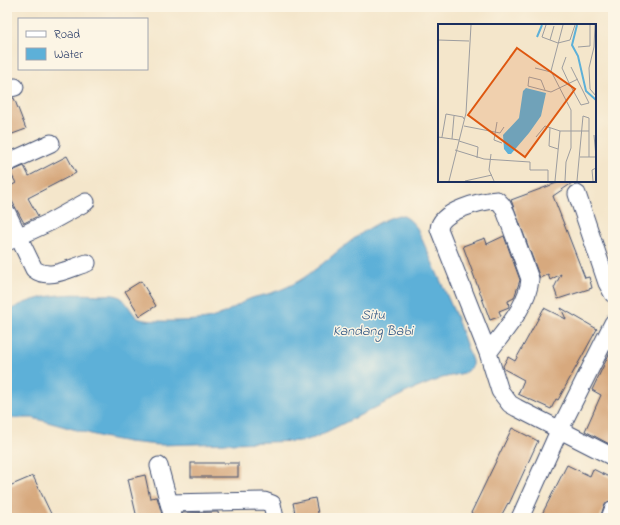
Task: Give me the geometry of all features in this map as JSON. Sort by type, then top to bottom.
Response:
[{"type":"street","points":[[7,163],[51,143]]},
{"type":"street","points":[[577,194],[607,283],[613,294]]},
{"type":"street","points":[[488,353],[519,310],[530,287],[530,279],[506,213],[502,205],[497,200],[472,205],[453,213],[444,219],[439,225],[439,230],[488,353],[500,391],[510,404],[559,431],[613,457]]},
{"type":"street","points":[[13,240],[86,202]]},
{"type":"street","points":[[7,213],[13,240],[34,269],[40,273],[50,275],[87,263]]},
{"type":"street","points":[[520,518],[559,431],[613,323]]},
{"type":"street","points":[[159,466],[171,511],[264,501],[272,504],[275,518]]},
{"type":"street","points":[[610,518],[613,510]]},
{"type":"water","name":"Situ Kandang Babi","points":[[399,215],[407,218],[417,228],[456,316],[472,361],[472,367],[464,373],[442,378],[407,392],[314,438],[302,441],[159,445],[128,442],[102,437],[33,418],[7,418],[7,312],[18,306],[29,301],[52,296],[75,294],[111,295],[121,298],[138,318],[143,320],[171,321],[212,318],[223,314],[250,299],[268,294],[293,284],[308,275],[364,231],[387,219]]},
{"type":"building","points":[[14,98],[26,129],[7,136],[7,99]]},
{"type":"building","points":[[67,156],[76,173],[28,198],[38,216],[24,223],[7,192],[7,188],[16,183],[10,172],[24,166],[29,176]]},
{"type":"building","points":[[559,182],[574,182],[553,196],[585,278],[589,277],[592,288],[558,299],[554,288],[561,274],[550,280],[548,274],[540,278],[511,200]]},
{"type":"building","points":[[504,236],[520,280],[514,298],[508,301],[509,307],[499,311],[501,316],[490,320],[463,246],[485,238],[487,244]]},
{"type":"building","points":[[141,281],[156,306],[140,316],[125,291]]},
{"type":"building","points":[[544,308],[566,319],[561,308],[597,329],[558,400],[556,399],[551,409],[518,394],[524,380],[504,369],[503,366],[508,357],[515,361]]},
{"type":"building","points":[[613,346],[613,446],[585,431],[601,395],[592,390]]},
{"type":"building","points":[[512,428],[538,441],[509,504],[508,503],[500,518],[481,518],[471,513]]},
{"type":"building","points":[[191,463],[238,463],[238,477],[191,477]]},
{"type":"building","points":[[567,465],[590,476],[593,469],[613,479],[613,500],[607,502],[604,506],[600,518],[540,518]]},
{"type":"building","points":[[145,475],[150,498],[157,497],[163,518],[137,518],[128,479]]},
{"type":"building","points":[[33,476],[53,518],[7,518],[7,487]]},
{"type":"building","points":[[315,498],[319,518],[296,518],[293,503]]},
{"type":"building","points":[[218,512],[219,518],[183,518],[182,513]]}]
